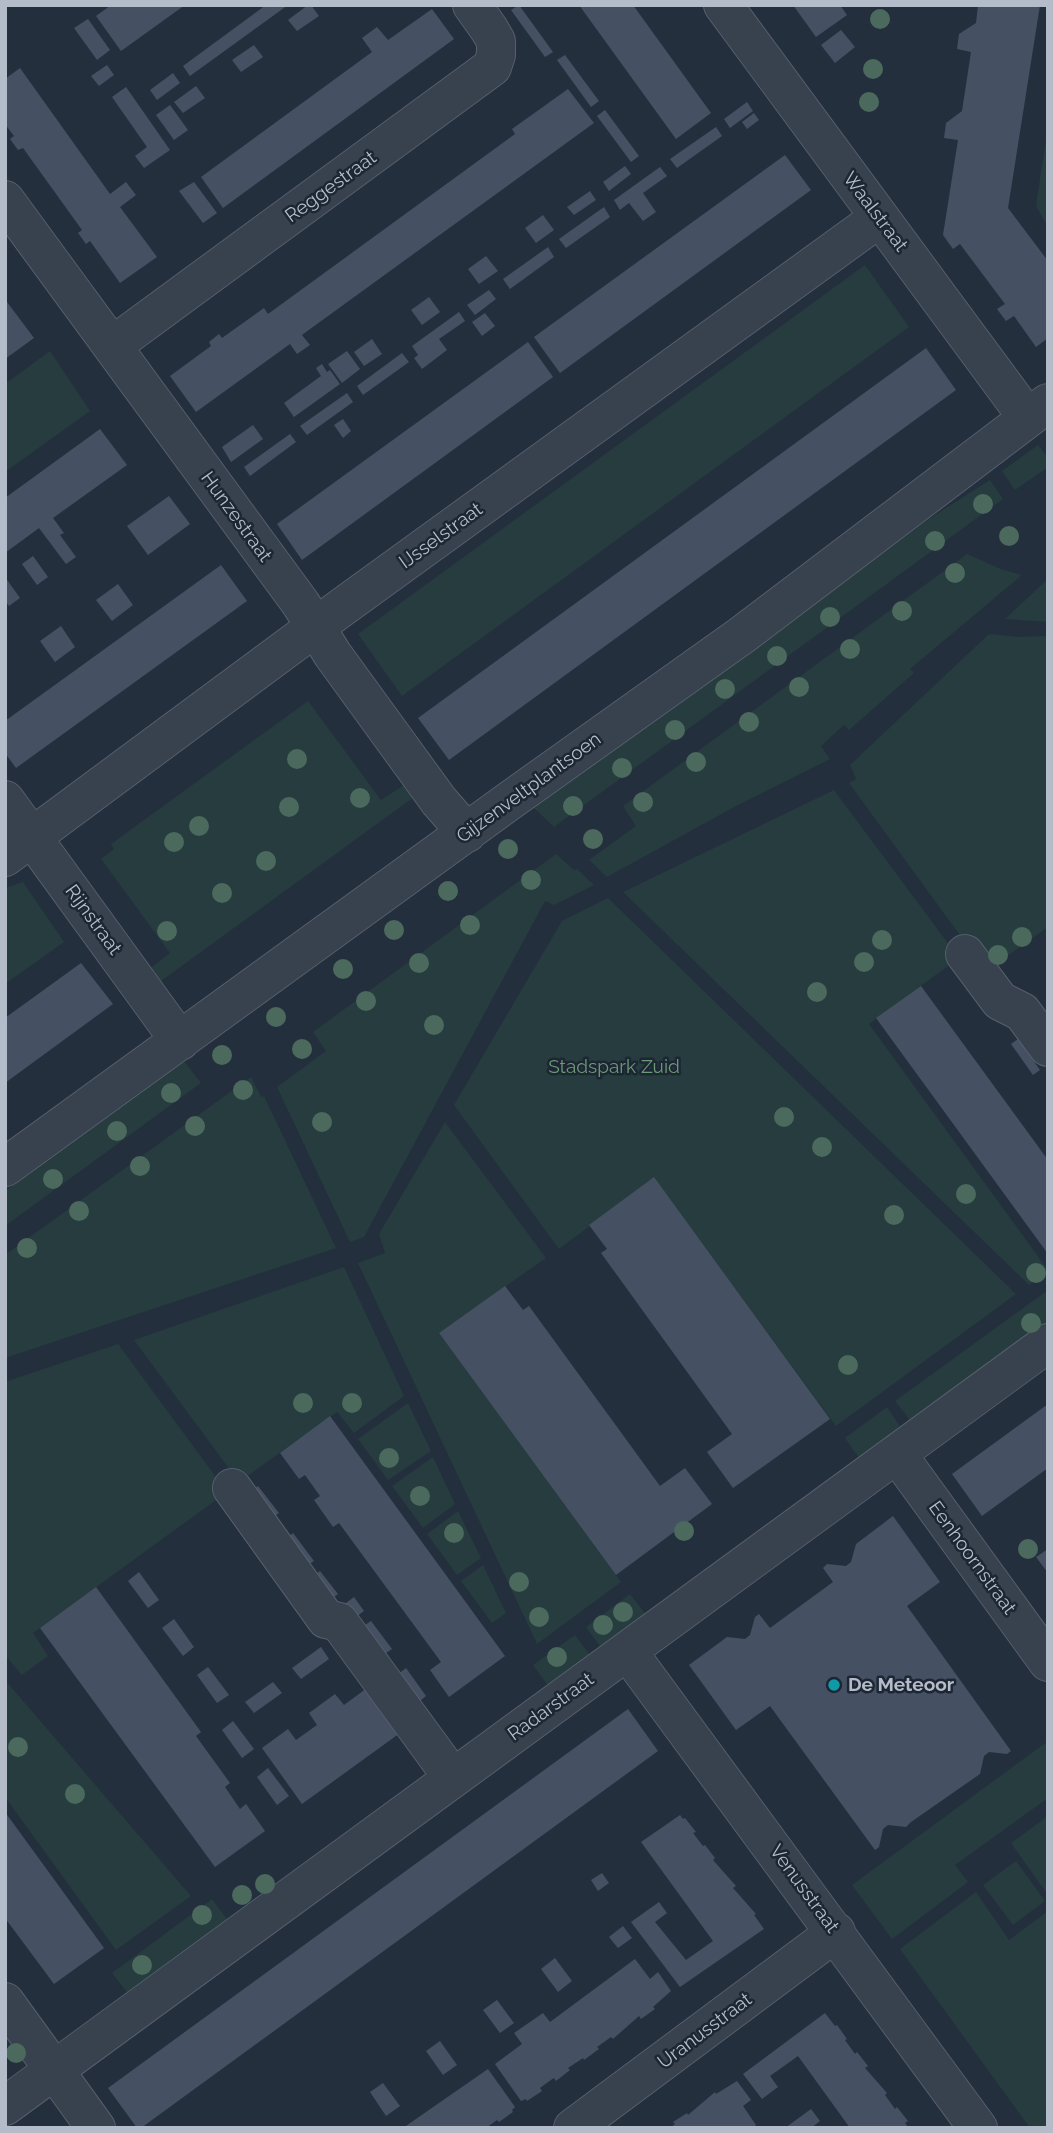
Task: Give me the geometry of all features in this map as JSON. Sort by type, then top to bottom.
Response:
[{"type":"street","name":"Reggestraat","points":[[113,346],[492,67],[496,55],[496,41],[472,5]]},
{"type":"street","name":"Waalstraat","points":[[723,5],[879,218],[1037,410]]},
{"type":"street","name":"Hunzestraat","points":[[5,200],[301,604],[333,655],[439,801],[467,833]]},
{"type":"street","name":"IJsselstraat","points":[[19,846],[879,218]]},
{"type":"street","name":"Gijzenveltplantsoen","points":[[5,1167],[742,635],[1037,410]]},
{"type":"street","name":"Rijnstraat","points":[[5,800],[19,846],[180,1041]]},
{"type":"street","points":[[965,954],[1000,1001],[1022,1012],[1048,1047]]},
{"type":"street","name":"Radarstraat","points":[[5,2106],[1048,1343]]},
{"type":"street","name":"Eenhoornstraat","points":[[897,1454],[1048,1662]]},
{"type":"street","points":[[232,1488],[326,1619],[339,1622],[453,1778]]},
{"type":"street","name":"Venusstraat","points":[[628,1652],[978,2128]]},
{"type":"street","name":"Uranusstraat","points":[[573,2128],[836,1932]]},
{"type":"street","points":[[5,2002],[96,2128]]},
{"type":"green space","points":[[1048,126],[1048,227],[1036,206]]},
{"type":"green space","points":[[865,265],[909,327],[402,696],[358,634]]},
{"type":"green space","points":[[50,351],[90,411],[5,472],[5,384]]},
{"type":"green space","points":[[1038,445],[1048,458],[1048,467],[1015,490],[1002,471]]},
{"type":"green space","points":[[990,480],[1003,499],[554,827],[533,807],[929,519]]},
{"type":"green space","points":[[967,554],[1003,570],[1022,575],[910,669],[914,673],[849,730],[844,725],[821,746],[830,759],[736,806],[607,877],[589,860],[636,826],[623,806]]},
{"type":"green space","points":[[1048,579],[1048,622],[1005,619],[1036,590]]},
{"type":"green space","points":[[989,634],[1048,636],[1048,927],[986,971],[849,783],[856,779],[850,765]]},
{"type":"green space","points":[[308,701],[381,800],[404,785],[414,797],[157,984],[148,970],[170,953],[101,859],[114,849],[111,844]]},
{"type":"green space","points":[[834,790],[959,958],[869,1024],[1048,1270],[1029,1285],[623,892]]},
{"type":"green space","points":[[556,854],[594,885],[554,905],[545,901],[364,1237],[350,1242],[277,1087],[326,1051],[313,1032]]},
{"type":"green space","points":[[23,882],[64,942],[5,984],[5,888]]},
{"type":"green space","name":"Stadspark Zuid","points":[[608,898],[1016,1294],[836,1426],[654,1178],[559,1249],[454,1105],[562,921]]},
{"type":"green space","points":[[184,1061],[201,1083],[5,1226],[5,1191]]},
{"type":"green space","points":[[251,1077],[261,1097],[264,1096],[336,1248],[5,1358],[5,1255]]},
{"type":"green space","points":[[445,1122],[546,1258],[439,1333],[621,1582],[537,1644],[358,1263],[385,1253],[379,1234]]},
{"type":"green space","points":[[344,1267],[404,1396],[354,1433],[337,1412],[239,1482],[134,1340]]},
{"type":"green space","points":[[1048,1290],[1048,1325],[913,1424],[895,1401]]},
{"type":"green space","points":[[118,1344],[227,1492],[33,1633],[48,1656],[22,1675],[5,1655],[5,1382]]},
{"type":"green space","points":[[408,1403],[431,1451],[388,1480],[358,1439]]},
{"type":"green space","points":[[887,1407],[903,1431],[861,1461],[845,1438]]},
{"type":"green space","points":[[433,1457],[455,1504],[423,1528],[392,1486]]},
{"type":"green space","points":[[458,1511],[481,1558],[457,1575],[427,1534]]},
{"type":"green space","points":[[483,1565],[506,1613],[492,1623],[461,1581]]},
{"type":"green space","points":[[630,1594],[647,1616],[603,1650],[586,1627]]},
{"type":"green space","points":[[575,1635],[592,1658],[549,1687],[533,1665]]},
{"type":"green space","points":[[5,1680],[191,1896],[116,1950],[5,1797]]},
{"type":"green space","points":[[1048,1741],[1048,1798],[955,1865],[968,1882],[892,1939],[852,1885]]},
{"type":"green space","points":[[1048,1816],[1048,1895],[1011,1843]]},
{"type":"green space","points":[[1016,1861],[1045,1901],[1013,1925],[983,1885]]},
{"type":"green space","points":[[976,1892],[1009,1940],[1048,1911],[1048,2128],[1030,2128],[900,1949]]},
{"type":"green space","points":[[212,1899],[229,1922],[129,1995],[112,1973]]},
{"type":"building","points":[[111,5],[185,5],[121,51],[96,16]]},
{"type":"building","points":[[266,5],[288,5],[190,76],[183,66]]},
{"type":"building","points":[[311,5],[319,16],[297,31],[288,20]]},
{"type":"building","points":[[519,5],[553,52],[545,57],[511,10]]},
{"type":"building","points":[[579,5],[633,5],[711,113],[676,139]]},
{"type":"building","points":[[793,5],[840,5],[847,15],[816,37]]},
{"type":"building","points":[[978,5],[1040,5],[1008,208],[1048,261],[1048,338],[1036,347],[1014,316],[1006,321],[997,309],[1005,304],[960,244],[953,249],[943,235],[958,140],[944,138],[946,123],[962,111],[971,52],[957,49],[959,34],[976,23]]},
{"type":"building","points":[[432,9],[454,39],[223,208],[201,177],[372,52],[362,38],[377,27],[388,40]]},
{"type":"building","points":[[88,19],[110,50],[97,60],[74,28]]},
{"type":"building","points":[[841,30],[855,47],[835,63],[821,45]]},
{"type":"building","points":[[254,45],[263,57],[241,72],[232,60]]},
{"type":"building","points":[[565,55],[599,101],[591,107],[557,60]]},
{"type":"building","points":[[107,65],[114,75],[99,86],[91,76]]},
{"type":"building","points":[[20,68],[110,194],[126,182],[136,195],[120,207],[157,257],[120,283],[90,241],[86,244],[78,233],[82,230],[23,148],[18,150],[10,139],[14,136],[5,124],[5,79]]},
{"type":"building","points":[[173,73],[180,83],[157,100],[150,90]]},
{"type":"building","points":[[196,86],[205,98],[183,113],[174,102]]},
{"type":"building","points":[[126,87],[170,150],[144,168],[135,156],[147,147],[112,97]]},
{"type":"building","points":[[568,89],[594,123],[302,335],[310,345],[297,354],[290,344],[196,412],[170,376],[211,346],[209,342],[219,334],[222,338],[264,308],[268,314],[515,134],[512,129]]},
{"type":"building","points":[[747,102],[753,111],[730,128],[724,119]]},
{"type":"building","points":[[170,105],[188,130],[174,140],[156,115]]},
{"type":"building","points":[[605,110],[639,156],[631,162],[597,116]]},
{"type":"building","points":[[754,113],[759,120],[747,129],[742,122]]},
{"type":"building","points":[[716,127],[722,136],[677,168],[670,159]]},
{"type":"building","points":[[785,155],[811,190],[560,373],[534,337]]},
{"type":"building","points":[[625,166],[631,174],[609,191],[603,182]]},
{"type":"building","points":[[660,167],[667,176],[643,193],[656,212],[643,221],[629,203],[620,210],[614,200]]},
{"type":"building","points":[[194,182],[217,213],[203,223],[179,191]]},
{"type":"building","points":[[590,191],[596,200],[574,215],[567,207]]},
{"type":"building","points":[[604,207],[610,217],[566,248],[559,239]]},
{"type":"building","points":[[543,215],[554,230],[536,243],[525,228]]},
{"type":"building","points":[[548,247],[554,257],[510,289],[503,279]]},
{"type":"building","points":[[486,256],[498,271],[479,284],[468,269]]},
{"type":"building","points":[[489,290],[496,299],[475,315],[467,305]]},
{"type":"building","points":[[429,297],[440,312],[422,325],[411,310]]},
{"type":"building","points":[[7,302],[34,338],[5,359],[5,304]]},
{"type":"building","points":[[459,312],[465,321],[439,339],[447,350],[422,369],[414,358],[418,355],[412,346]]},
{"type":"building","points":[[485,313],[495,326],[482,336],[472,322]]},
{"type":"building","points":[[372,339],[382,354],[364,366],[354,352]]},
{"type":"building","points":[[528,342],[553,377],[302,560],[277,524]]},
{"type":"building","points":[[926,348],[956,390],[449,760],[418,718]]},
{"type":"building","points":[[347,351],[360,369],[342,383],[328,364]]},
{"type":"building","points":[[402,353],[409,362],[363,395],[357,386]]},
{"type":"building","points":[[322,364],[340,384],[294,417],[284,403],[321,376],[316,368]]},
{"type":"building","points":[[347,393],[353,402],[307,435],[300,426]]},
{"type":"building","points":[[343,419],[351,431],[343,438],[334,425]]},
{"type":"building","points":[[253,425],[263,439],[231,462],[222,447]]},
{"type":"building","points":[[100,429],[127,465],[53,518],[64,533],[60,535],[76,557],[66,564],[39,528],[5,553],[5,498]]},
{"type":"building","points":[[290,434],[296,442],[250,476],[244,467]]},
{"type":"building","points":[[169,496],[190,524],[148,555],[127,526]]},
{"type":"building","points":[[33,556],[48,577],[37,585],[22,564]]},
{"type":"building","points":[[221,565],[247,601],[16,768],[5,753],[5,721]]},
{"type":"building","points":[[5,577],[20,598],[9,606],[5,601]]},
{"type":"building","points":[[118,584],[133,605],[112,621],[96,600]]},
{"type":"building","points":[[61,626],[75,647],[55,662],[40,641]]},
{"type":"building","points":[[81,963],[113,1004],[5,1083],[5,1018]]},
{"type":"building","points":[[921,986],[1048,1160],[1048,1254],[876,1018]]},
{"type":"building","points":[[1018,1039],[1040,1070],[1033,1075],[1011,1044]]},
{"type":"building","points":[[654,1177],[830,1419],[733,1488],[707,1452],[732,1434],[601,1253],[607,1249],[589,1225]]},
{"type":"building","points":[[505,1286],[523,1310],[529,1306],[660,1486],[685,1468],[712,1504],[616,1575],[439,1333]]},
{"type":"building","points":[[1048,1404],[1048,1468],[982,1516],[952,1474]]},
{"type":"building","points":[[330,1416],[505,1656],[449,1697],[430,1670],[441,1662],[339,1523],[333,1527],[314,1500],[320,1496],[305,1475],[299,1479],[280,1453]]},
{"type":"building","points":[[258,1486],[279,1513],[267,1522],[247,1494]]},
{"type":"building","name":"De Meteoor","points":[[893,1516],[940,1582],[907,1606],[1011,1751],[1007,1754],[989,1752],[984,1756],[980,1774],[906,1827],[888,1825],[883,1829],[879,1847],[875,1850],[770,1706],[736,1730],[689,1665],[727,1637],[745,1639],[750,1635],[755,1617],[759,1614],[770,1628],[833,1582],[823,1568],[827,1564],[846,1566],[851,1562],[856,1544]]},
{"type":"building","points":[[293,1533],[314,1561],[302,1569],[282,1542]]},
{"type":"building","points":[[1048,1549],[1048,1573],[1036,1557]]},
{"type":"building","points":[[320,1571],[338,1594],[326,1603],[309,1579]]},
{"type":"building","points":[[139,1572],[159,1600],[148,1608],[128,1581]]},
{"type":"building","points":[[96,1587],[201,1732],[196,1736],[230,1783],[225,1787],[240,1809],[246,1804],[265,1831],[215,1867],[40,1628]]},
{"type":"building","points":[[354,1597],[364,1611],[353,1619],[342,1606]]},
{"type":"building","points":[[174,1619],[194,1647],[183,1656],[162,1628]]},
{"type":"building","points":[[371,1621],[392,1649],[380,1657],[359,1629]]},
{"type":"building","points":[[321,1647],[329,1659],[301,1679],[292,1668]]},
{"type":"building","points":[[208,1667],[229,1695],[217,1703],[197,1675]]},
{"type":"building","points":[[406,1668],[426,1696],[415,1705],[394,1677]]},
{"type":"building","points":[[273,1682],[282,1693],[254,1713],[245,1702]]},
{"type":"building","points":[[367,1688],[400,1733],[302,1804],[262,1748],[288,1729],[296,1740],[317,1725],[309,1713],[335,1694],[344,1705]]},
{"type":"building","points":[[628,1709],[658,1751],[141,2128],[137,2128],[108,2088]]},
{"type":"building","points":[[233,1721],[254,1749],[242,1758],[222,1730]]},
{"type":"building","points":[[268,1768],[289,1796],[277,1805],[257,1777]]},
{"type":"building","points":[[5,1812],[104,1948],[54,1984],[5,1918]]},
{"type":"building","points":[[680,1815],[736,1886],[733,1888],[756,1914],[754,1915],[764,1929],[680,1987],[631,1922],[659,1902],[667,1913],[655,1922],[686,1960],[713,1941],[641,1842]]},
{"type":"building","points":[[602,1873],[609,1883],[598,1891],[591,1880]]},
{"type":"building","points":[[623,1926],[632,1938],[618,1948],[609,1937]]},
{"type":"building","points":[[555,1958],[572,1981],[558,1992],[541,1969]]},
{"type":"building","points":[[635,1959],[650,1979],[658,1972],[671,1991],[653,2007],[655,2009],[641,2019],[639,2016],[613,2039],[611,2037],[584,2060],[583,2058],[568,2068],[570,2070],[556,2081],[554,2078],[548,2082],[540,2088],[542,2091],[527,2101],[521,2101],[495,2064],[522,2044],[514,2033],[543,2013],[550,2022]]},
{"type":"building","points":[[497,2000],[514,2023],[500,2033],[483,2010]]},
{"type":"building","points":[[825,2013],[835,2026],[837,2025],[855,2054],[857,2052],[868,2066],[865,2068],[887,2093],[885,2095],[895,2109],[897,2107],[908,2121],[905,2123],[909,2128],[850,2128],[798,2056],[770,2076],[778,2087],[762,2099],[743,2074]]},
{"type":"building","points":[[440,2041],[457,2065],[443,2075],[426,2051]]},
{"type":"building","points":[[488,2069],[515,2107],[513,2112],[499,2122],[497,2120],[486,2128],[403,2128]]},
{"type":"building","points":[[737,2081],[751,2100],[743,2106],[756,2125],[752,2128],[670,2128],[675,2124],[673,2122],[687,2113],[688,2115],[715,2092],[716,2094]]},
{"type":"building","points":[[383,2083],[400,2106],[386,2116],[370,2092]]},
{"type":"building","points":[[811,2109],[820,2121],[811,2128],[785,2128]]},
{"type":"place","name":"De Meteoor","points":[[834,1685]]}]
